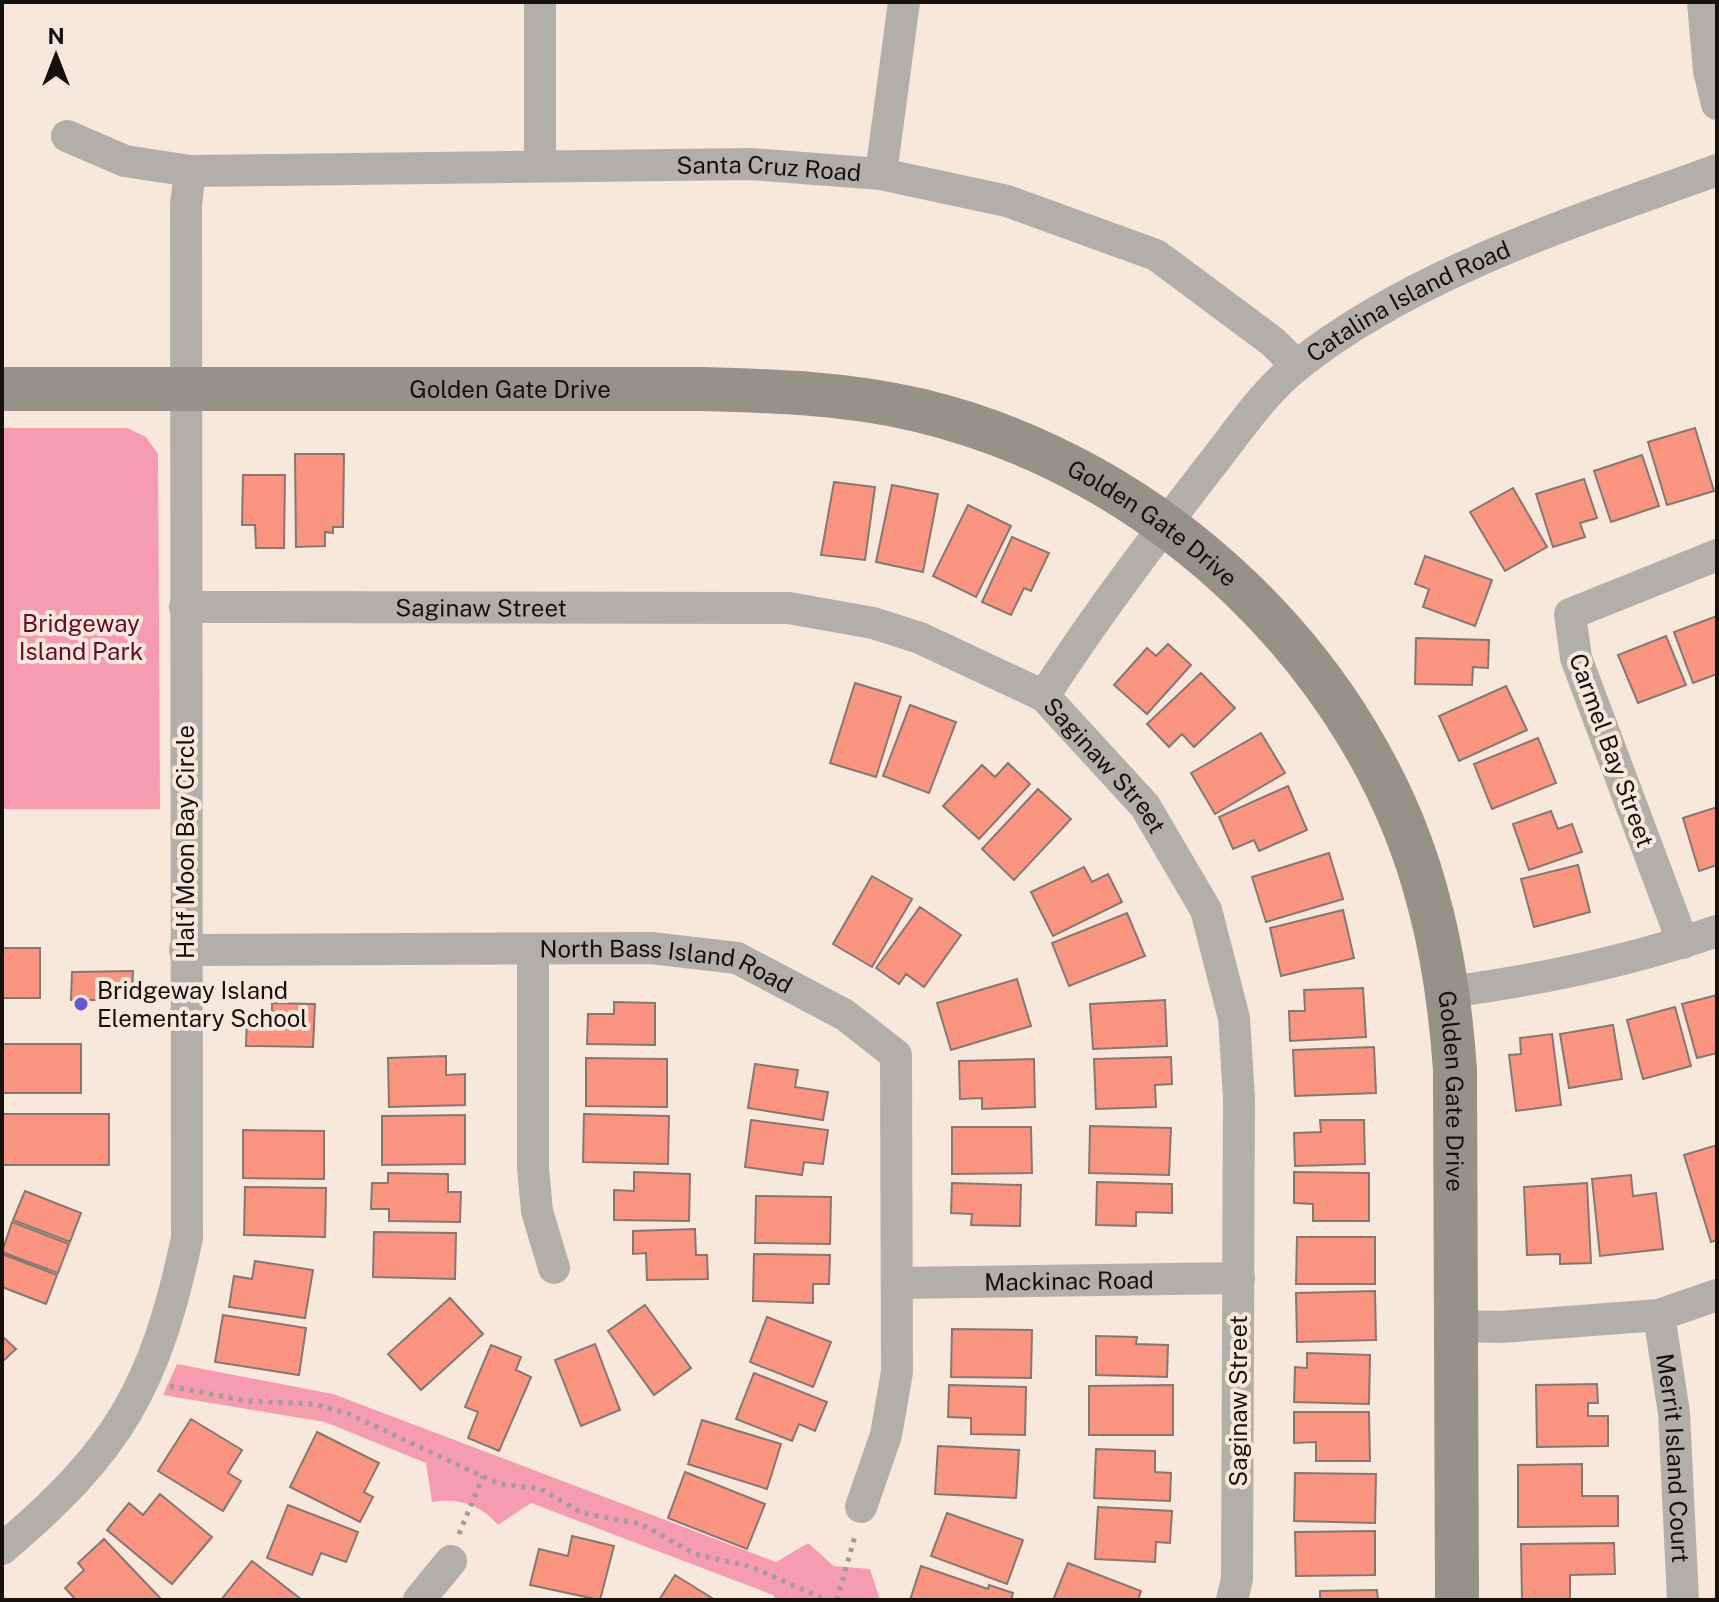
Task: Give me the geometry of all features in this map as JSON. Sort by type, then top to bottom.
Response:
[{"type":"street","points":[[540,2],[540,165]]},
{"type":"street","points":[[881,174],[904,2]]},
{"type":"street","points":[[1703,2],[1709,71],[1717,104]]},
{"type":"street","name":"Santa Cruz Road","points":[[67,136],[125,161],[190,171],[751,164],[881,174],[1007,201],[1156,255],[1273,342],[1297,366]]},
{"type":"street","name":"Catalina Island Road","points":[[1044,696],[1166,525],[1250,415],[1297,366],[1359,322],[1422,288],[1717,170]]},
{"type":"street","name":"Half Moon Bay Circle","points":[[2,1549],[60,1500],[111,1441],[145,1382],[172,1308],[187,1238],[186,204],[190,171]]},
{"type":"street","name":"Golden Gate Drive","points":[[2,389],[702,389],[805,391],[865,398],[921,410],[1019,443],[1077,469],[1166,525],[1217,566],[1259,606],[1299,653],[1353,727],[1383,782],[1419,870],[1449,992],[1455,1070],[1457,1600]]},
{"type":"street","name":"Carmel Bay Street","points":[[1683,943],[1576,658],[1570,614],[1717,555]]},
{"type":"street","name":"Saginaw Street","points":[[185,607],[789,608],[873,623],[920,638],[1044,696],[1145,806],[1206,910],[1234,1018],[1239,1098],[1239,1278],[1237,1579],[1232,1600]]},
{"type":"street","points":[[1449,992],[1519,983],[1683,943],[1717,931]]},
{"type":"street","name":"North Bass Island Road","points":[[185,950],[533,951],[651,948],[737,958],[845,1015],[896,1055],[899,1283]]},
{"type":"street","points":[[533,951],[533,1168],[537,1211],[554,1268]]},
{"type":"street","name":"Mackinac Road","points":[[899,1283],[1239,1278]]},
{"type":"street","points":[[861,1507],[886,1435],[897,1372],[899,1283]]},
{"type":"street","points":[[1458,1326],[1501,1327],[1659,1315],[1717,1295]]},
{"type":"street","name":"Merrit Island Court","points":[[1659,1315],[1674,1413],[1683,1600]]},
{"type":"street","points":[[419,1600],[451,1561]]},
{"type":"path","points":[[145,1382],[246,1401],[314,1404],[349,1414],[499,1484],[541,1489],[582,1513],[641,1524],[695,1554],[752,1567],[826,1600]]},
{"type":"path","points":[[451,1561],[483,1476]]},
{"type":"path","points":[[837,1600],[847,1572],[861,1507]]},
{"type":"green space","name":"Bridgeway Island Park","points":[[2,428],[127,428],[146,437],[158,454],[160,809],[2,809]]},
{"type":"green space","points":[[177,1364],[333,1394],[776,1562],[808,1543],[834,1566],[870,1569],[880,1600],[775,1600],[773,1595],[531,1503],[498,1525],[484,1512],[468,1504],[432,1502],[426,1463],[325,1422],[163,1395]]},
{"type":"building","points":[[1695,428],[1714,491],[1667,505],[1648,442]]},
{"type":"building","points":[[295,454],[344,454],[343,527],[333,527],[333,533],[325,532],[325,546],[296,547]]},
{"type":"building","points":[[1642,455],[1659,506],[1611,522],[1594,471]]},
{"type":"building","points":[[243,475],[285,475],[284,548],[256,548],[255,525],[242,525]]},
{"type":"building","points":[[1584,479],[1597,518],[1580,523],[1585,537],[1553,547],[1536,494]]},
{"type":"building","points":[[834,482],[875,487],[865,560],[821,555]]},
{"type":"building","points":[[892,485],[938,494],[923,572],[876,562]]},
{"type":"building","points":[[1513,488],[1547,547],[1505,571],[1470,512]]},
{"type":"building","points":[[968,505],[1011,526],[976,597],[933,576]]},
{"type":"building","points":[[1012,537],[1049,553],[1031,591],[1024,588],[1011,615],[982,602]]},
{"type":"building","points":[[1425,556],[1492,580],[1475,626],[1423,607],[1429,589],[1415,584]]},
{"type":"building","points":[[1717,616],[1717,674],[1693,683],[1674,632]]},
{"type":"building","points":[[1666,636],[1686,685],[1638,703],[1618,655]]},
{"type":"building","points":[[1416,638],[1489,640],[1488,668],[1473,667],[1472,685],[1415,684]]},
{"type":"building","points":[[1168,644],[1191,665],[1147,714],[1114,685],[1147,648],[1156,656]]},
{"type":"building","points":[[1201,673],[1235,708],[1194,747],[1182,734],[1169,747],[1147,724]]},
{"type":"building","points":[[855,683],[901,697],[876,777],[830,763]]},
{"type":"building","points":[[1506,686],[1527,730],[1459,761],[1439,716]]},
{"type":"building","points":[[910,705],[956,722],[929,793],[883,776]]},
{"type":"building","points":[[1261,733],[1285,773],[1215,814],[1191,773]]},
{"type":"building","points":[[1538,738],[1556,783],[1492,809],[1474,764]]},
{"type":"building","points":[[1008,763],[1030,784],[979,839],[943,806],[982,765],[995,777]]},
{"type":"building","points":[[1288,786],[1307,830],[1259,851],[1254,840],[1233,849],[1219,817]]},
{"type":"building","points":[[1038,789],[1071,819],[1014,880],[982,849]]},
{"type":"building","points":[[1717,807],[1717,865],[1699,871],[1683,818]]},
{"type":"building","points":[[1551,811],[1558,829],[1572,824],[1582,852],[1529,870],[1513,824]]},
{"type":"building","points":[[1329,853],[1343,899],[1266,922],[1252,877]]},
{"type":"building","points":[[1578,865],[1590,912],[1534,927],[1521,879]]},
{"type":"building","points":[[1084,867],[1092,882],[1108,874],[1122,902],[1053,936],[1031,892]]},
{"type":"building","points":[[872,876],[912,899],[872,967],[833,944]]},
{"type":"building","points":[[920,907],[961,935],[924,987],[906,974],[899,984],[876,968]]},
{"type":"building","points":[[1343,910],[1354,958],[1281,976],[1270,928]]},
{"type":"building","points":[[1127,913],[1145,956],[1069,986],[1052,943]]},
{"type":"building","points":[[2,948],[40,948],[40,998],[2,998]]},
{"type":"building","points":[[133,971],[132,1000],[71,1000],[72,972]]},
{"type":"building","points":[[1017,979],[1031,1026],[951,1050],[937,1003]]},
{"type":"building","points":[[1363,988],[1366,1037],[1290,1041],[1289,1011],[1305,1011],[1304,990]]},
{"type":"building","points":[[1717,995],[1717,1053],[1697,1058],[1682,1004]]},
{"type":"building","points":[[1165,1000],[1167,1046],[1093,1049],[1090,1004]]},
{"type":"building","points":[[614,1002],[655,1003],[655,1045],[587,1044],[588,1014],[614,1014]]},
{"type":"building","points":[[272,1003],[315,1004],[313,1047],[246,1046],[247,1015],[272,1016]]},
{"type":"building","points":[[1675,1007],[1691,1066],[1643,1079],[1627,1020]]},
{"type":"building","points":[[1613,1025],[1622,1079],[1569,1088],[1560,1034]]},
{"type":"building","points":[[1552,1034],[1561,1105],[1516,1111],[1509,1055],[1521,1054],[1520,1038]]},
{"type":"building","points":[[2,1044],[81,1044],[81,1093],[2,1093]]},
{"type":"building","points":[[1374,1047],[1376,1093],[1295,1096],[1293,1050]]},
{"type":"building","points":[[446,1056],[446,1075],[465,1074],[465,1105],[389,1107],[388,1058]]},
{"type":"building","points":[[1171,1057],[1172,1084],[1155,1085],[1156,1107],[1096,1109],[1094,1059]]},
{"type":"building","points":[[586,1058],[667,1059],[667,1107],[586,1106]]},
{"type":"building","points":[[1034,1059],[1035,1107],[982,1109],[982,1098],[960,1099],[959,1061]]},
{"type":"building","points":[[755,1064],[798,1070],[795,1087],[828,1092],[823,1120],[748,1108]]},
{"type":"building","points":[[2,1114],[109,1114],[109,1165],[2,1165]]},
{"type":"building","points":[[584,1114],[669,1116],[668,1164],[583,1162]]},
{"type":"building","points":[[465,1115],[465,1164],[382,1165],[382,1116]]},
{"type":"building","points":[[751,1120],[828,1130],[823,1164],[804,1162],[802,1175],[745,1167]]},
{"type":"building","points":[[1320,1120],[1364,1120],[1365,1164],[1295,1166],[1294,1133],[1321,1132]]},
{"type":"building","points":[[1090,1126],[1171,1128],[1169,1175],[1089,1173]]},
{"type":"building","points":[[952,1127],[1031,1127],[1032,1173],[952,1174]]},
{"type":"building","points":[[243,1130],[324,1131],[324,1179],[243,1178]]},
{"type":"building","points":[[1717,1145],[1717,1240],[1711,1242],[1684,1155]]},
{"type":"building","points":[[634,1172],[690,1174],[689,1221],[614,1220],[614,1190],[634,1191]]},
{"type":"building","points":[[1294,1172],[1369,1173],[1369,1221],[1313,1221],[1313,1204],[1294,1203]]},
{"type":"building","points":[[388,1173],[448,1174],[448,1192],[461,1192],[460,1222],[389,1221],[389,1209],[371,1209],[372,1183],[388,1183]]},
{"type":"building","points":[[1631,1175],[1633,1196],[1656,1193],[1663,1249],[1600,1256],[1592,1179]]},
{"type":"building","points":[[1097,1182],[1172,1184],[1172,1213],[1136,1212],[1136,1226],[1096,1225]]},
{"type":"building","points":[[952,1183],[1021,1185],[1020,1226],[971,1225],[972,1214],[951,1213]]},
{"type":"building","points":[[1587,1183],[1591,1263],[1560,1264],[1560,1254],[1527,1255],[1524,1187]]},
{"type":"building","points":[[245,1187],[326,1188],[325,1237],[244,1235]]},
{"type":"building","points":[[25,1191],[81,1213],[70,1242],[13,1220]]},
{"type":"building","points":[[756,1196],[831,1197],[830,1244],[755,1243]]},
{"type":"building","points":[[12,1222],[69,1244],[58,1273],[2,1252]]},
{"type":"building","points":[[695,1229],[696,1255],[707,1255],[708,1279],[647,1280],[646,1253],[633,1254],[633,1231]]},
{"type":"building","points":[[374,1232],[456,1233],[455,1279],[373,1277]]},
{"type":"building","points":[[1297,1237],[1375,1237],[1375,1284],[1296,1284]]},
{"type":"building","points":[[2,1254],[57,1275],[46,1304],[2,1287]]},
{"type":"building","points":[[754,1254],[830,1255],[829,1284],[813,1284],[813,1303],[753,1301]]},
{"type":"building","points":[[255,1261],[313,1270],[305,1318],[229,1307],[234,1276],[252,1279]]},
{"type":"building","points":[[1375,1291],[1376,1340],[1297,1342],[1296,1293]]},
{"type":"building","points":[[450,1298],[483,1334],[421,1390],[388,1354]]},
{"type":"building","points":[[645,1305],[691,1368],[654,1395],[608,1331]]},
{"type":"building","points":[[223,1315],[306,1328],[299,1375],[215,1362]]},
{"type":"building","points":[[767,1317],[831,1342],[813,1387],[750,1362]]},
{"type":"building","points":[[952,1329],[1032,1330],[1031,1378],[951,1377]]},
{"type":"building","points":[[2,1336],[16,1349],[2,1362]]},
{"type":"building","points":[[1096,1336],[1137,1337],[1136,1344],[1168,1345],[1167,1377],[1096,1375]]},
{"type":"building","points":[[595,1344],[620,1410],[581,1426],[555,1360]]},
{"type":"building","points":[[491,1345],[521,1357],[516,1370],[531,1377],[499,1451],[468,1438],[478,1412],[465,1407]]},
{"type":"building","points":[[1307,1353],[1370,1355],[1369,1404],[1294,1402],[1295,1367],[1307,1368]]},
{"type":"building","points":[[754,1373],[827,1402],[815,1431],[799,1424],[792,1441],[736,1419]]},
{"type":"building","points":[[1597,1384],[1598,1403],[1588,1403],[1588,1416],[1608,1416],[1608,1446],[1537,1447],[1536,1385]]},
{"type":"building","points":[[949,1385],[1026,1387],[1025,1435],[971,1434],[971,1418],[948,1417]]},
{"type":"building","points":[[1173,1385],[1173,1435],[1089,1435],[1089,1386]]},
{"type":"building","points":[[1294,1412],[1369,1412],[1370,1461],[1316,1461],[1316,1442],[1294,1443]]},
{"type":"building","points":[[191,1419],[242,1450],[228,1473],[241,1481],[223,1511],[158,1471]]},
{"type":"building","points":[[702,1420],[781,1444],[767,1489],[688,1464]]},
{"type":"building","points":[[317,1432],[379,1463],[364,1492],[373,1497],[360,1522],[290,1487]]},
{"type":"building","points":[[938,1446],[1019,1450],[1016,1498],[935,1494]]},
{"type":"building","points":[[1096,1449],[1155,1451],[1155,1472],[1171,1473],[1170,1501],[1094,1498]]},
{"type":"building","points":[[1582,1464],[1582,1496],[1618,1496],[1618,1526],[1518,1527],[1518,1465]]},
{"type":"building","points":[[685,1472],[765,1504],[747,1549],[668,1518]]},
{"type":"building","points":[[1295,1473],[1376,1474],[1375,1523],[1294,1521]]},
{"type":"building","points":[[160,1494],[212,1537],[172,1584],[107,1530],[129,1503],[143,1515]]},
{"type":"building","points":[[288,1505],[358,1532],[346,1562],[321,1553],[312,1575],[267,1558]]},
{"type":"building","points":[[1098,1507],[1172,1511],[1170,1543],[1156,1542],[1155,1562],[1095,1559]]},
{"type":"building","points":[[947,1513],[1023,1540],[1007,1584],[931,1556]]},
{"type":"building","points":[[1375,1531],[1375,1575],[1296,1576],[1295,1532]]},
{"type":"building","points":[[572,1536],[614,1546],[600,1600],[530,1585],[539,1549],[568,1556]]},
{"type":"building","points":[[104,1539],[161,1600],[76,1600],[65,1588],[84,1570],[78,1563]]},
{"type":"building","points":[[1614,1543],[1615,1574],[1570,1575],[1570,1600],[1522,1600],[1521,1544]]},
{"type":"building","points":[[252,1561],[302,1600],[221,1600]]},
{"type":"building","points":[[1068,1563],[1141,1591],[1138,1600],[1053,1600]]},
{"type":"building","points":[[921,1566],[988,1589],[989,1585],[1013,1593],[1011,1600],[910,1600]]},
{"type":"building","points":[[675,1575],[715,1600],[659,1600]]},
{"type":"building","points":[[1377,1590],[1378,1600],[1320,1600],[1320,1591]]},
{"type":"place","name":"Bridgeway Island Elementary School","points":[[81,1004]]}]
